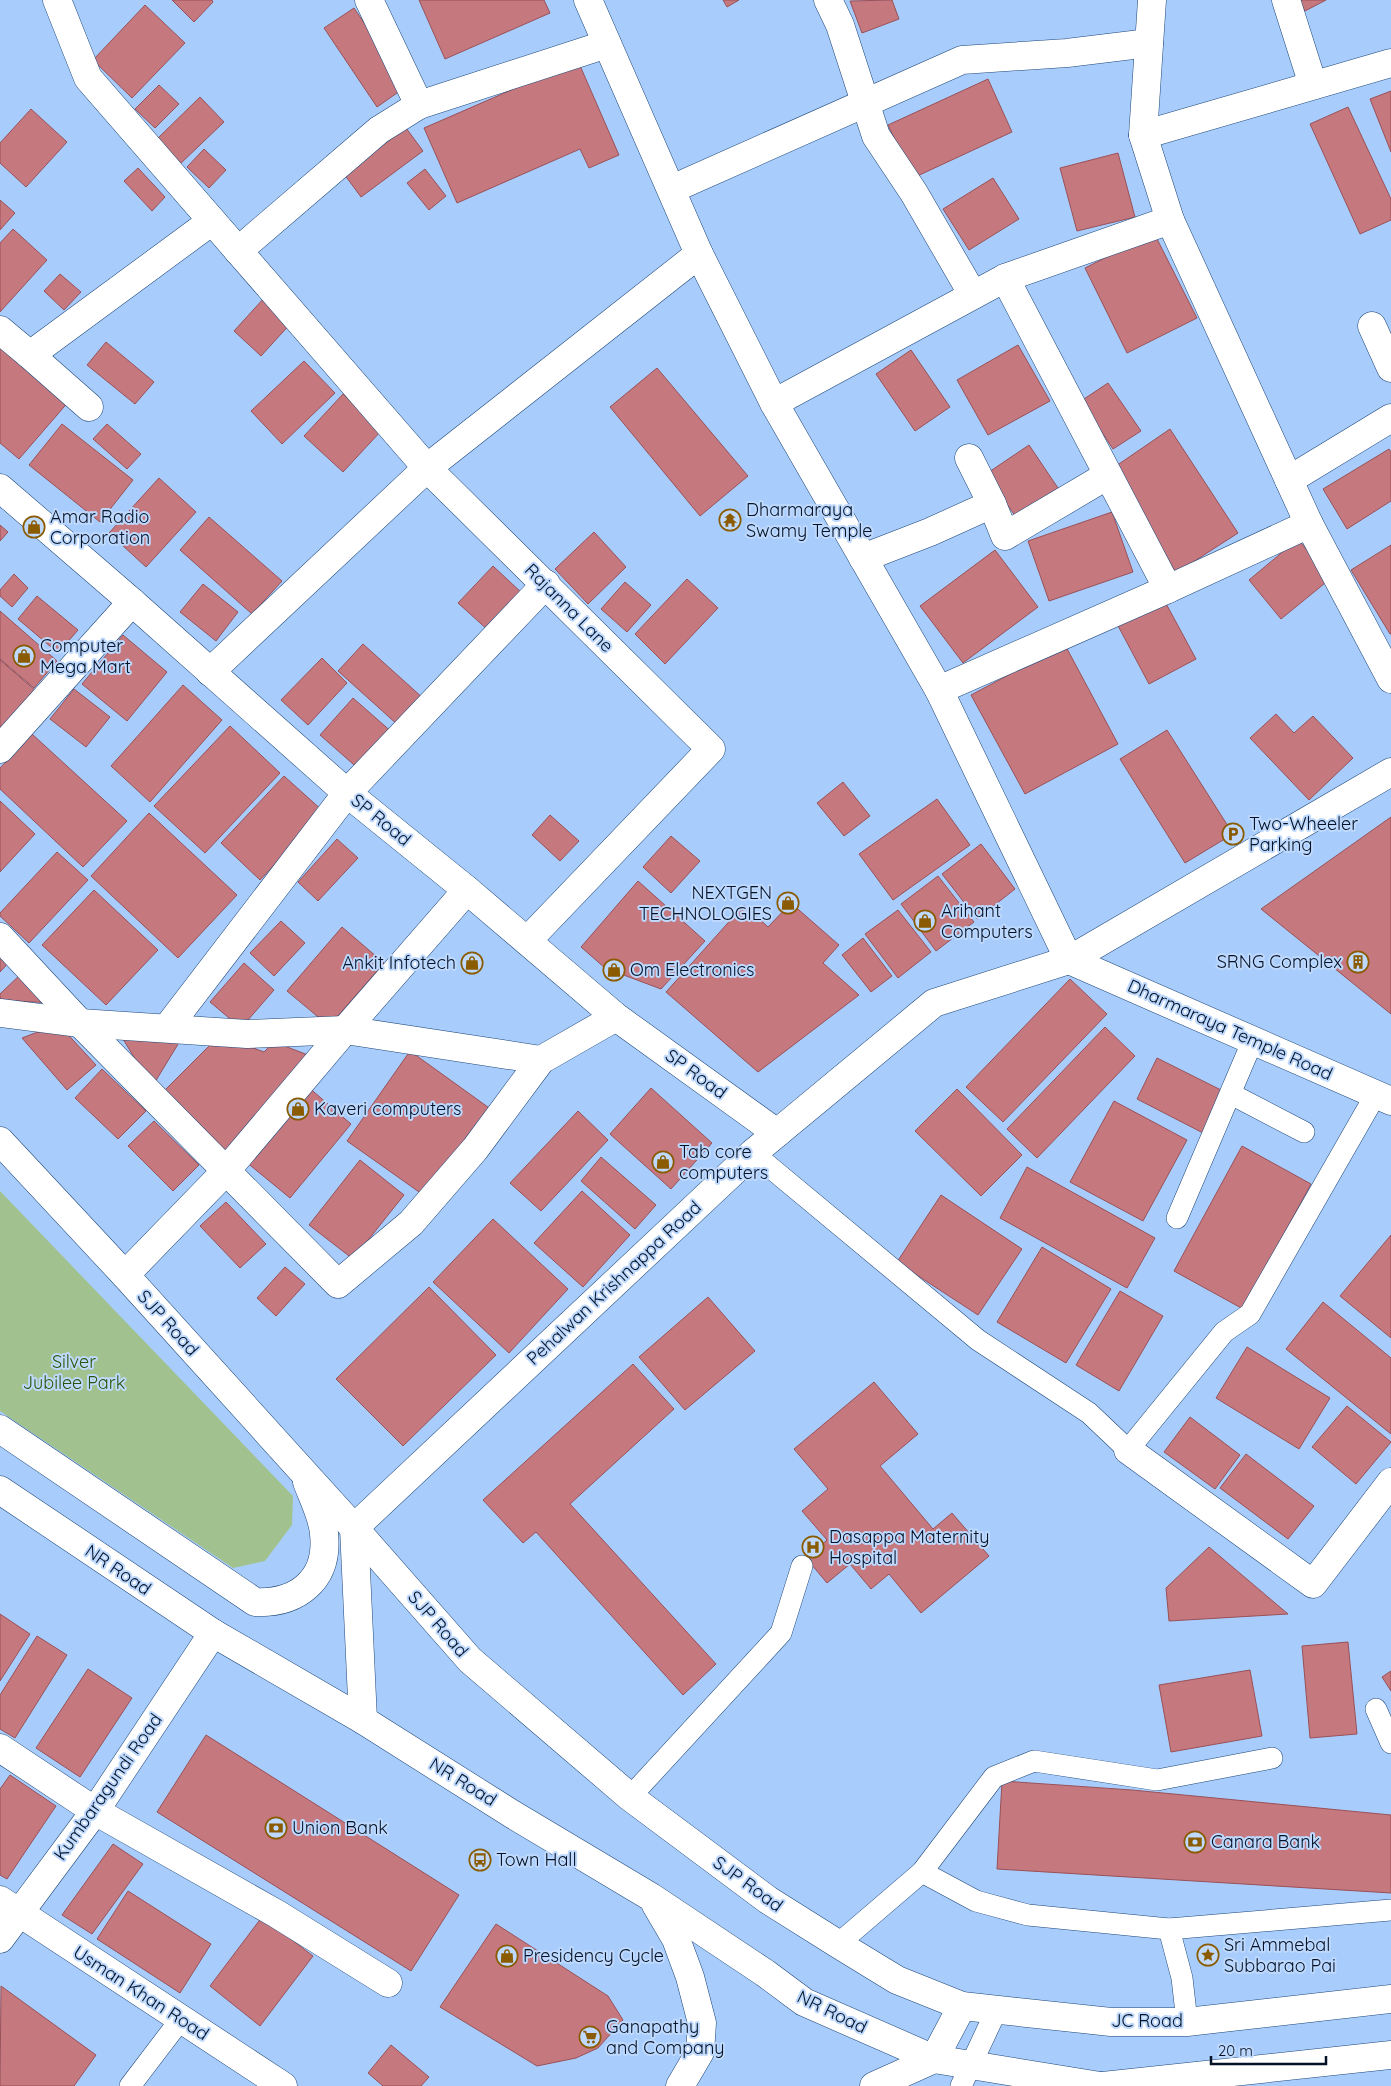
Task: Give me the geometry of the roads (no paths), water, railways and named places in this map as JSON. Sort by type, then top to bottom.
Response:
[{"type":"street","name":"Rajanna Lane","points":[[56,0],[88,78],[427,468],[711,749],[527,941]]},
{"type":"street","points":[[369,0],[419,105]]},
{"type":"street","points":[[588,0],[672,189],[698,254],[774,403],[939,690],[1069,960]]},
{"type":"street","points":[[828,0],[840,25],[876,136],[914,193],[973,295]]},
{"type":"street","points":[[1152,0],[1143,135],[1170,220],[1309,524],[1391,679]]},
{"type":"street","points":[[1286,0],[1313,86]]},
{"type":"street","points":[[672,189],[962,60],[1067,53],[1149,43]]},
{"type":"street","points":[[238,251],[379,130],[419,105],[607,44]]},
{"type":"street","points":[[1143,135],[1391,63]]},
{"type":"street","points":[[774,403],[1005,278],[1170,220]]},
{"type":"street","points":[[30,355],[212,221]]},
{"type":"street","points":[[210,672],[427,468],[698,254]]},
{"type":"street","points":[[1005,278],[1168,590]]},
{"type":"street","points":[[1372,326],[1391,368]]},
{"type":"street","points":[[0,330],[89,407]]},
{"type":"street","points":[[1289,480],[1391,418]]},
{"type":"street","points":[[969,458],[992,504],[1005,536],[1108,475]]},
{"type":"street","name":"SP Road","points":[[0,488],[132,602],[347,793],[467,890],[616,1017],[777,1133]]},
{"type":"street","points":[[863,558],[930,532],[992,504]]},
{"type":"street","points":[[939,690],[1168,590],[1309,524]]},
{"type":"street","points":[[167,1028],[347,793],[546,584]]},
{"type":"street","points":[[0,749],[132,602]]},
{"type":"street","name":"Pehalwan Krishnappa Road","points":[[354,1528],[753,1153],[934,1003],[1069,960],[1391,772]]},
{"type":"street","points":[[125,1275],[225,1172],[467,890]]},
{"type":"street","points":[[0,937],[80,1023],[225,1172],[338,1284],[411,1223],[475,1150],[540,1060],[616,1017]]},
{"type":"street","name":"Dharmaraya Temple Road","points":[[1069,960],[1384,1097]]},
{"type":"street","points":[[0,1013],[80,1023],[247,1034],[345,1030],[540,1060]]},
{"type":"street","name":"SJP Road","points":[[0,1141],[125,1275],[354,1528],[470,1660],[630,1797],[768,1900],[897,1980],[962,2006]]},
{"type":"street","points":[[0,1430],[255,1602],[271,1602],[286,1599],[301,1592],[313,1581],[321,1566],[325,1549],[324,1532],[303,1472]]},
{"type":"street","points":[[1128,1450],[1313,1584],[1391,1482]]},
{"type":"street","name":"NR Road","points":[[0,1490],[213,1633],[363,1720],[512,1814],[651,1897],[765,1973],[804,2002],[934,2059]]},
{"type":"street","points":[[354,1528],[363,1720]]},
{"type":"street","name":"Kumbaragundi Road","points":[[0,1939],[9,1906],[95,1810],[213,1633]]},
{"type":"street","points":[[0,1748],[95,1810],[277,1914],[388,1983]]},
{"type":"street","points":[[651,1897],[676,1939],[690,1977],[702,2023],[700,2052],[680,2086]]},
{"type":"street","name":"Usman Khan Road","points":[[9,1906],[283,2086]]},
{"type":"street","name":"JC Road","points":[[962,2006],[1111,2022],[1188,2022],[1391,1999]]},
{"type":"street","points":[[874,2086],[934,2059],[962,2006]]},
{"type":"street","points":[[934,2059],[965,2075],[1101,2086],[1391,2055]]},
{"type":"lane","points":[[1177,1218],[1253,1040]]},
{"type":"lane","points":[[1231,1094],[1304,1132]]},
{"type":"lane","points":[[753,1153],[978,1340],[1088,1413],[1128,1450],[1224,1332],[1250,1314],[1384,1097]]},
{"type":"lane","points":[[630,1797],[781,1633],[802,1566]]},
{"type":"lane","points":[[1376,1709],[1391,1743]]},
{"type":"lane","points":[[838,1944],[922,1872],[994,1777],[1034,1761],[1157,1780],[1272,1758]]},
{"type":"lane","points":[[922,1872],[976,1901],[1028,1915],[1169,1929],[1391,1910]]},
{"type":"lane","points":[[1169,1929],[1182,1978],[1188,2022]]},
{"type":"lane","points":[[965,2075],[997,2009]]},
{"type":"lane","points":[[130,2086],[181,2019]]},
{"type":"place","name":"Dharmaraya Swamy Temple","points":[[730,520]]},
{"type":"place","name":"Amar Radio Corporation","points":[[34,527]]},
{"type":"place","name":"Computer Mega Mart","points":[[24,656]]},
{"type":"place","name":"Two-Wheeler Parking","points":[[1233,834]]},
{"type":"place","name":"NEXTGEN TECHNOLOGIES","points":[[788,903]]},
{"type":"place","name":"Arihant Computers","points":[[925,921]]},
{"type":"place","name":"SRNG Complex","points":[[1358,962]]},
{"type":"place","name":"Ankit Infotech","points":[[472,963]]},
{"type":"place","name":"Om Electronics","points":[[614,970]]},
{"type":"place","name":"Kaveri computers","points":[[298,1109]]},
{"type":"place","name":"Tab core computers","points":[[663,1162]]},
{"type":"place","name":"Dasappa Maternity Hospital","points":[[813,1547]]},
{"type":"place","name":"Union Bank","points":[[276,1828]]},
{"type":"place","name":"Canara Bank","points":[[1195,1842]]},
{"type":"place","name":"Town Hall","points":[[480,1860]]},
{"type":"place","name":"Sri Ammebal Subbarao Pai","points":[[1208,1955]]},
{"type":"place","name":"Presidency Cycle","points":[[507,1956]]},
{"type":"place","name":"Ganapathy and Company","points":[[590,2037]]},
{"type":"park label","name":"Silver Jubilee Park","points":[[74,1372]]}]
